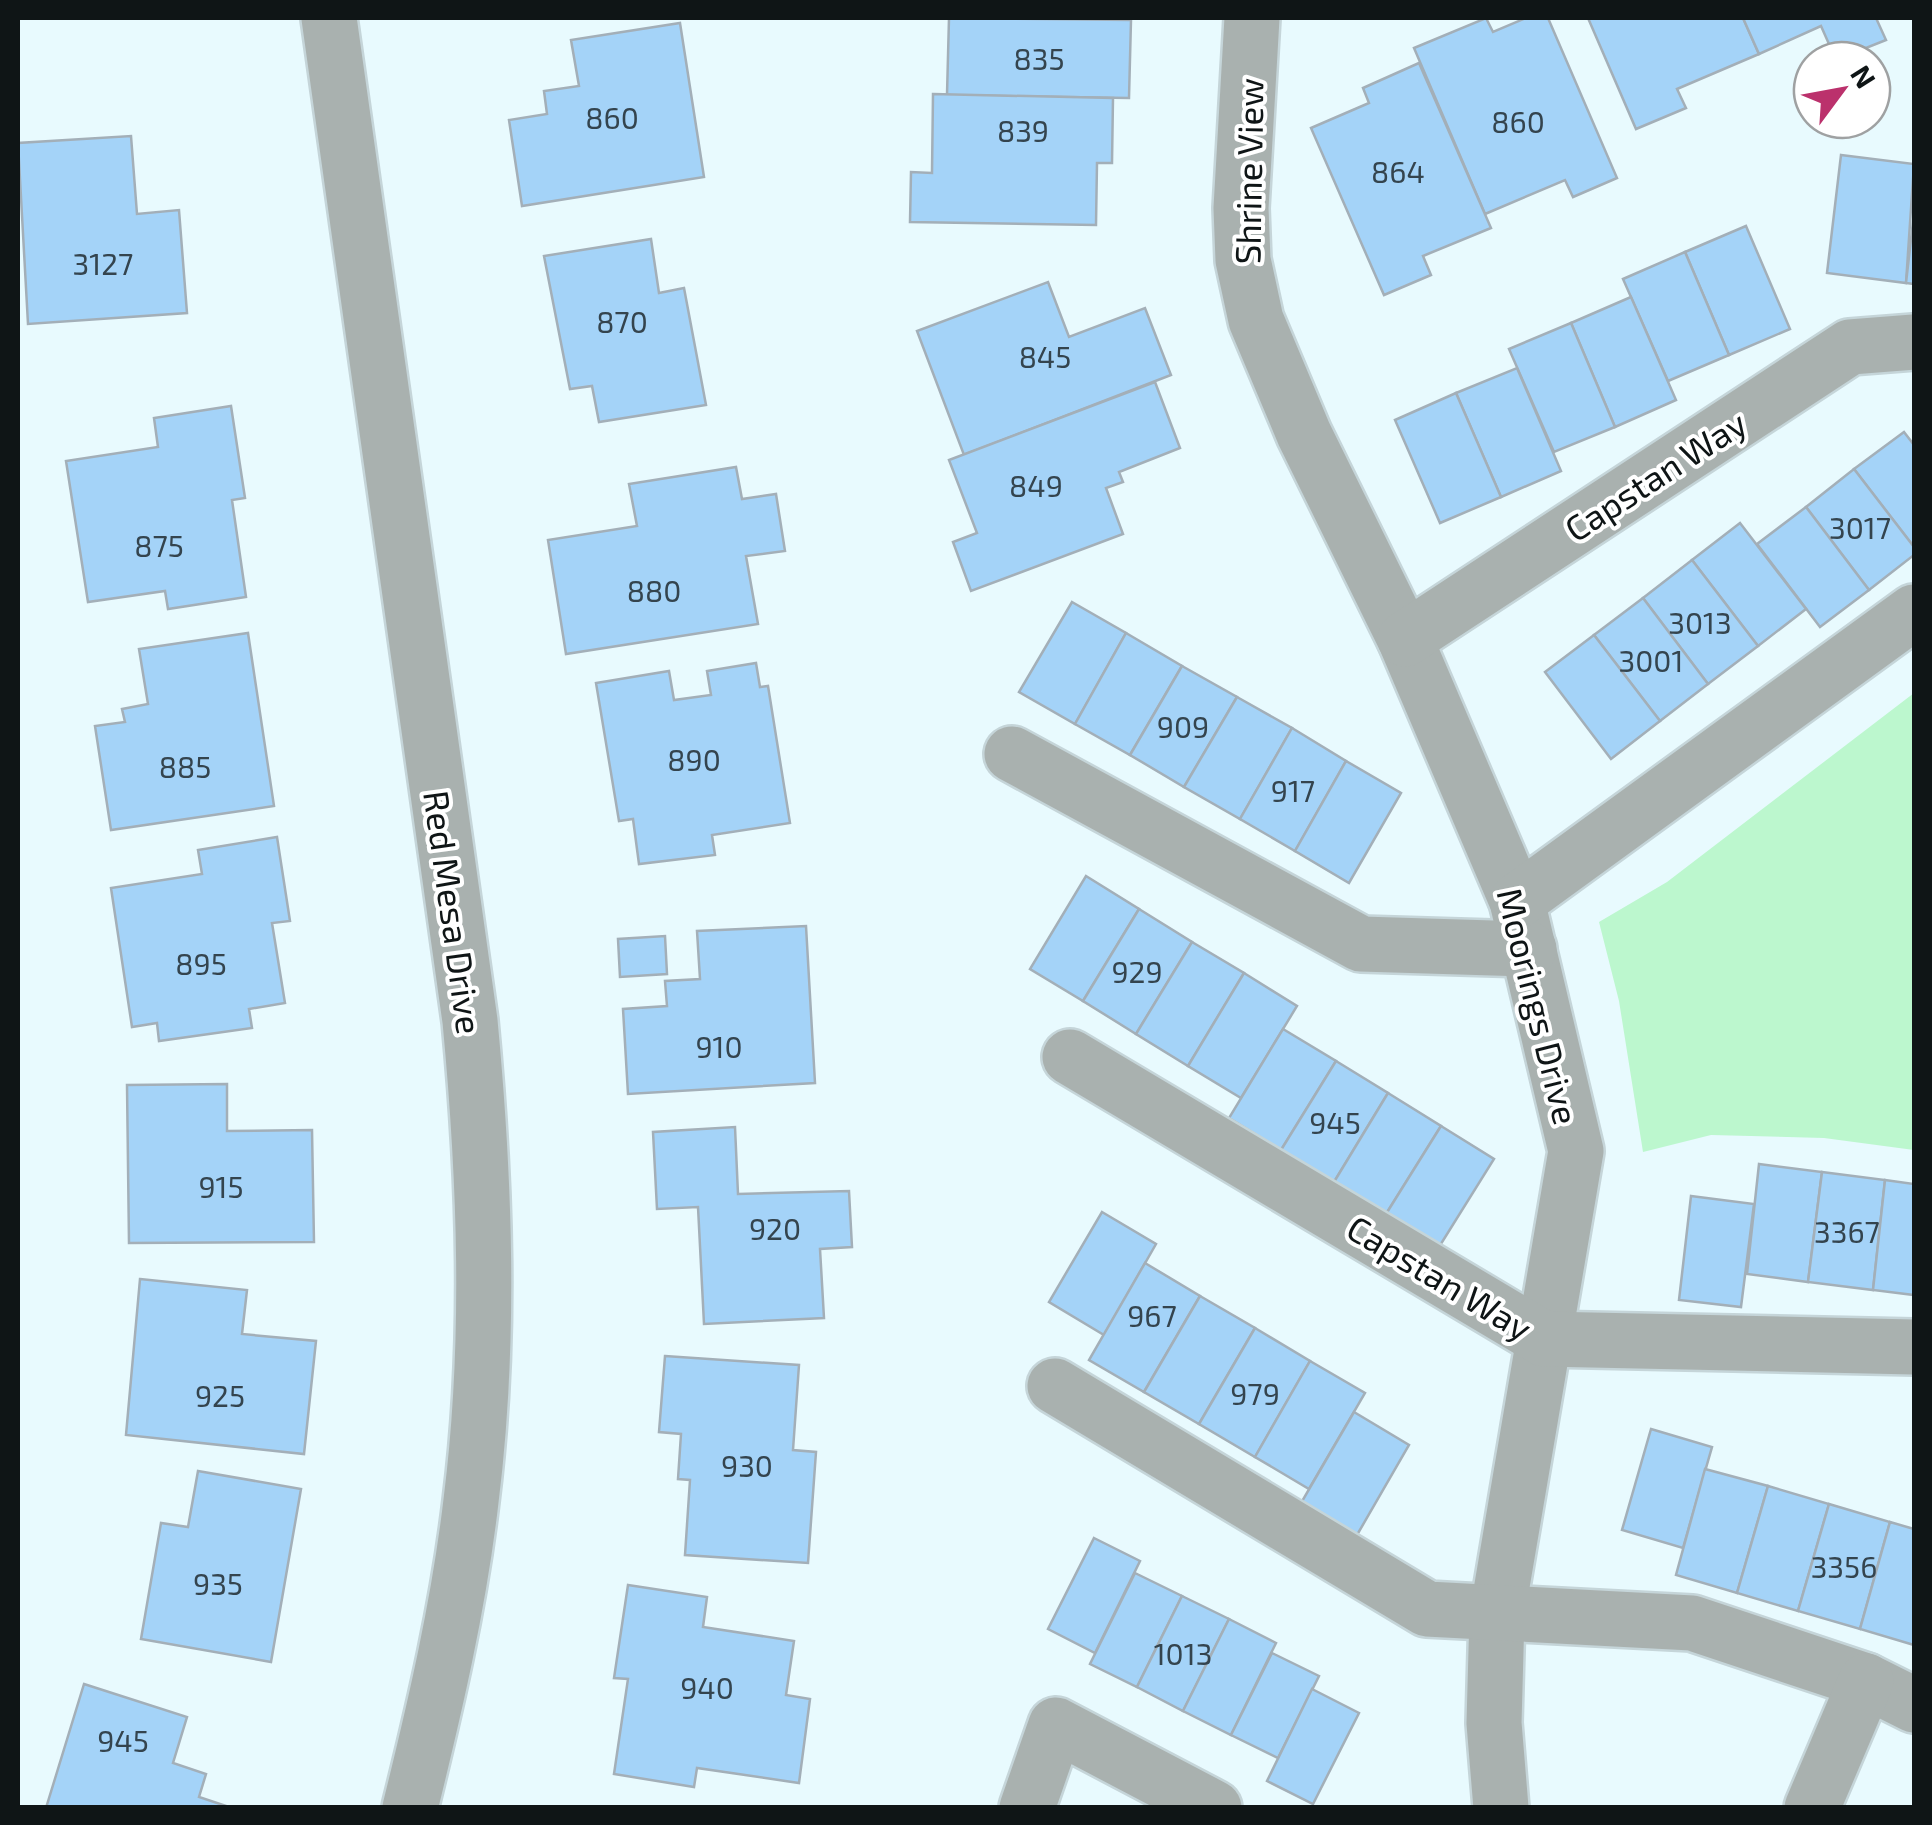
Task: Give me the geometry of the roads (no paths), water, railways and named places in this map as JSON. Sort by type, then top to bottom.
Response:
[{"type":"street","name":"Red Mesa Drive","points":[[329,18],[470,1021],[484,1178],[472,1500],[439,1691],[410,1808]]},
{"type":"street","name":"Shrine View","points":[[1252,18],[1242,260],[1256,320],[1304,434]]},
{"type":"street","name":"Capstan Way","points":[[1405,640],[1850,347],[1914,342]]},
{"type":"street","name":"Moorings Drive","points":[[1304,434],[1405,640],[1523,925],[1576,1151],[1497,1615],[1494,1723],[1501,1808]]},
{"type":"street","points":[[1012,754],[1361,944],[1523,925],[1914,612]]},
{"type":"street","name":"Capstan Way","points":[[1070,1057],[1544,1339],[1914,1347]]},
{"type":"street","points":[[1055,1386],[1427,1609],[1692,1623],[1866,1681],[1914,1705]]},
{"type":"street","points":[[1812,1808],[1866,1681]]},
{"type":"street","points":[[1027,1808],[1056,1725],[1214,1808]]}]
